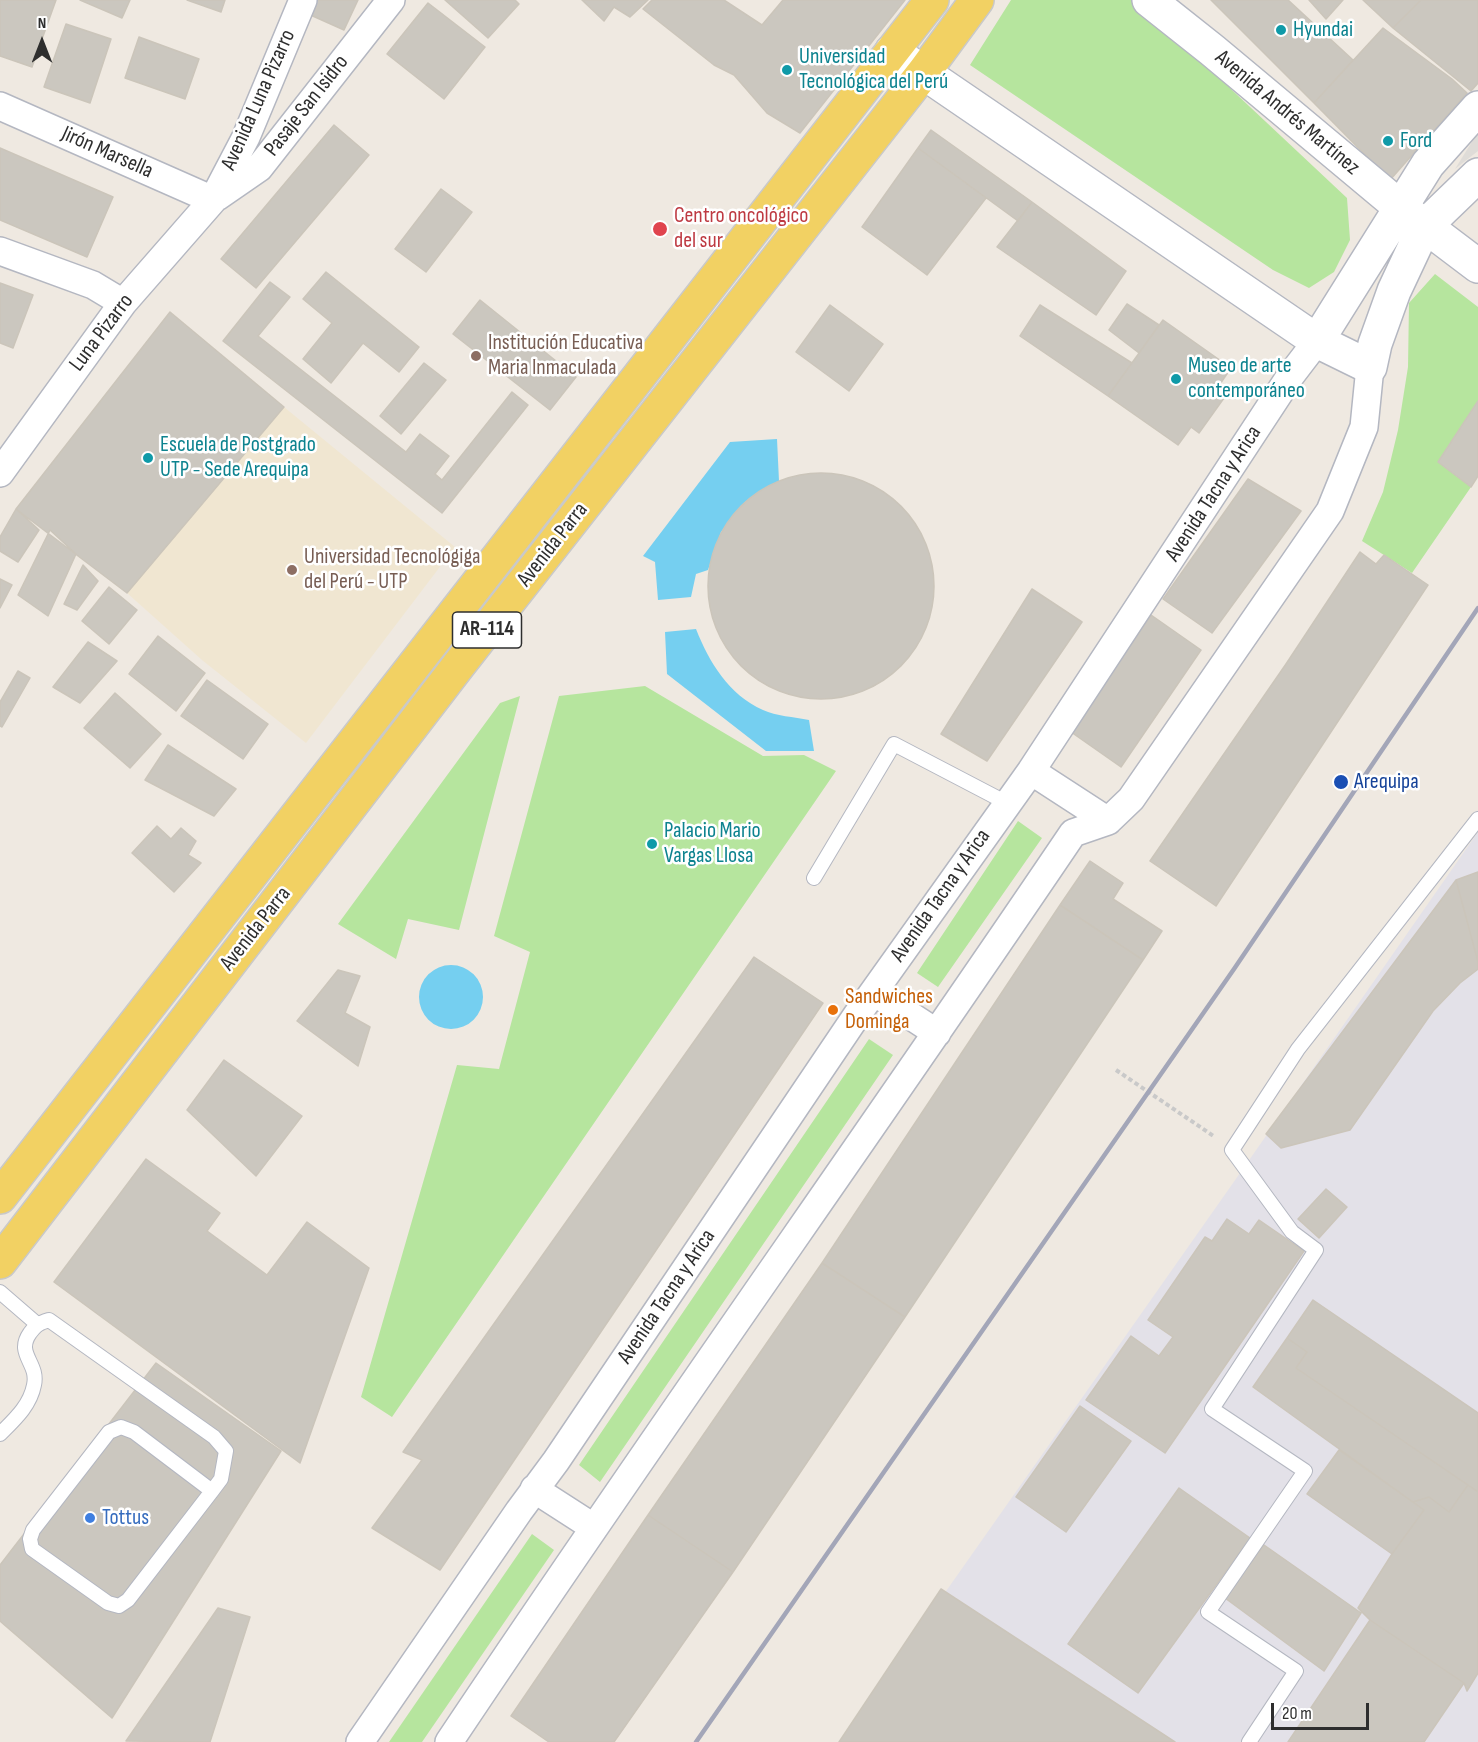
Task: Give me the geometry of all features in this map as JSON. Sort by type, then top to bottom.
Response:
[{"type":"main road","name":"Avenida Parra","points":[[0,1197],[932,0]]},
{"type":"main road","name":"Avenida Parra","points":[[0,1262],[458,666],[924,72],[977,0]]},
{"type":"street","name":"Avenida Luna Pizarro","points":[[213,200],[246,137],[303,0]]},
{"type":"street","name":"Pasaje San Isidro","points":[[213,200],[259,168],[391,0]]},
{"type":"street","name":"Avenida Andrés Martínez","points":[[1149,0],[1412,217],[1478,266]]},
{"type":"street","points":[[892,51],[1317,341],[1370,367]]},
{"type":"street","name":"Jirón Marsella","points":[[0,106],[213,200]]},
{"type":"street","name":"Avenida Tacna y Arica","points":[[449,1742],[593,1527],[938,1033],[1073,833],[1108,821],[1131,800],[1330,511],[1364,427],[1370,367],[1375,344],[1394,291],[1428,164],[1478,108]]},
{"type":"street","name":"Avenida Tacna y Arica","points":[[360,1742],[534,1489],[556,1461],[874,992],[1031,771],[1291,375],[1412,217],[1478,175]]},
{"type":"street","name":"Luna Pizarro","points":[[0,473],[123,303],[213,200]]},
{"type":"street","points":[[0,251],[93,285],[123,303]]},
{"type":"street","points":[[1031,771],[1108,821]]},
{"type":"street","points":[[874,992],[938,1033]]},
{"type":"street","points":[[534,1489],[593,1527]]},
{"type":"lane","points":[[814,878],[894,744],[1007,803]]},
{"type":"lane","points":[[1249,1742],[1296,1671],[1208,1612],[1305,1471],[1212,1409],[1316,1250],[1292,1232],[1232,1150],[1298,1049],[1468,835],[1478,819]]},
{"type":"lane","points":[[0,1292],[37,1324]]},
{"type":"lane","points":[[0,1434],[23,1410],[34,1386],[35,1370],[24,1352],[26,1339],[37,1324],[49,1320],[214,1437],[226,1451],[221,1479],[212,1491],[128,1600],[119,1606],[108,1604],[32,1549],[30,1539],[33,1530],[109,1432],[121,1427],[134,1432],[212,1491]]},
{"type":"path","points":[[1116,1070],[1232,1150]]},
{"type":"shaded area","points":[[1478,132],[1478,151],[1455,169]]},
{"type":"shaded area","name":"Universidad Tecnológiga del Perú - UTP","points":[[284,407],[455,547],[306,743],[202,660],[127,593]]},
{"type":"shaded area","points":[[1478,832],[1478,1742],[840,1742],[1245,1166]]},
{"type":"green space","points":[[1011,0],[1135,0],[1184,40],[1233,91],[1347,198],[1350,240],[1334,272],[1309,288],[1273,270],[970,65]]},
{"type":"green space","points":[[1435,274],[1478,307],[1478,401],[1438,462],[1471,487],[1412,573],[1362,541],[1383,492],[1398,430],[1408,367],[1409,303]]},
{"type":"green space","points":[[645,686],[763,756],[804,755],[836,771],[392,1417],[361,1397],[457,1065],[499,1069],[530,952],[494,936],[559,696]]},
{"type":"green space","points":[[520,696],[459,930],[408,919],[396,959],[338,924],[500,703]]},
{"type":"green space","points":[[1018,821],[1042,838],[938,987],[917,973]]},
{"type":"green space","points":[[869,1039],[893,1055],[600,1482],[579,1465]]},
{"type":"green space","points":[[532,1534],[554,1550],[422,1742],[389,1742]]},
{"type":"water","points":[[777,439],[779,481],[745,502],[721,532],[708,570],[696,574],[691,597],[658,600],[655,562],[643,556],[730,442]]},
{"type":"water","points":[[696,629],[714,665],[740,696],[768,712],[809,720],[814,751],[766,751],[667,674],[665,632]]},
{"type":"water","points":[[451,965],[469,971],[477,979],[483,997],[477,1015],[469,1023],[451,1029],[433,1023],[425,1015],[419,997],[425,979],[433,971]]},
{"type":"building","points":[[0,0],[56,0],[32,67],[0,56]]},
{"type":"building","points":[[80,0],[130,0],[122,18]]},
{"type":"building","points":[[187,0],[225,0],[221,12]]},
{"type":"building","points":[[312,0],[358,0],[344,30],[306,13]]},
{"type":"building","points":[[445,0],[515,0],[519,4],[488,38]]},
{"type":"building","points":[[582,0],[648,0],[630,17],[614,7],[604,21]]},
{"type":"building","name":"Universidad Tecnológica del Perú","points":[[652,0],[724,0],[762,25],[783,0],[905,0],[800,133],[767,113],[734,75],[714,65],[643,9]]},
{"type":"building","name":"Hyundai","points":[[1211,0],[1288,0],[1353,60],[1314,103]]},
{"type":"building","points":[[1309,0],[1343,0],[1326,19]]},
{"type":"building","points":[[1363,0],[1421,0],[1393,28]]},
{"type":"building","points":[[1421,0],[1478,0],[1478,83],[1471,91],[1393,28]]},
{"type":"building","points":[[428,3],[485,47],[444,99],[387,54]]},
{"type":"building","points":[[66,24],[111,39],[90,103],[44,87]]},
{"type":"building","name":"Ford","points":[[1383,28],[1452,79],[1467,93],[1390,180],[1314,103]]},
{"type":"building","points":[[139,37],[199,59],[185,99],[125,78]]},
{"type":"building","points":[[334,125],[369,155],[256,288],[221,259]]},
{"type":"building","points":[[931,130],[1032,202],[1018,221],[918,148]]},
{"type":"building","points":[[0,148],[113,197],[87,257],[0,220]]},
{"type":"building","points":[[918,148],[986,198],[927,275],[862,227]]},
{"type":"building","points":[[441,189],[472,212],[426,272],[395,249]]},
{"type":"building","points":[[1032,202],[1126,271],[1096,315],[997,247]]},
{"type":"building","points":[[326,272],[419,347],[399,372],[363,343],[331,383],[303,359],[332,323],[303,299]]},
{"type":"building","points":[[270,282],[290,297],[258,336],[406,452],[420,434],[449,456],[435,474],[442,480],[512,392],[528,405],[442,513],[223,341]]},
{"type":"building","points":[[0,283],[33,295],[13,348],[0,343]]},
{"type":"building","points":[[480,300],[576,377],[550,410],[453,334]]},
{"type":"building","name":"Museo de arte contemporáneo","points":[[1127,304],[1159,325],[1139,353],[1109,330]]},
{"type":"building","points":[[830,305],[883,344],[849,391],[796,352]]},
{"type":"building","name":"Museo de arte contemporáneo","points":[[1040,305],[1132,363],[1108,396],[1020,336]]},
{"type":"building","name":"Escuela de Postgrado UTP - Sede Arequipa","points":[[170,312],[284,407],[127,593],[16,509]]},
{"type":"building","name":"Museo de arte contemporáneo","points":[[1163,320],[1231,368],[1220,384],[1229,391],[1199,433],[1191,427],[1178,445],[1108,396]]},
{"type":"building","points":[[424,363],[446,380],[401,434],[380,416]]},
{"type":"building","points":[[1478,401],[1478,476],[1471,487],[1438,462]]},
{"type":"building","points":[[821,473],[854,478],[864,482],[884,492],[901,506],[915,523],[925,543],[929,553],[934,586],[929,619],[925,629],[915,649],[901,666],[884,680],[864,690],[854,694],[821,699],[788,694],[778,690],[758,680],[741,666],[727,649],[717,629],[713,619],[708,586],[713,553],[717,543],[727,523],[741,506],[758,492],[778,482],[788,478]]},
{"type":"building","points":[[1248,479],[1301,511],[1212,633],[1163,599]]},
{"type":"building","points":[[16,509],[39,530],[18,562],[0,551],[0,537]]},
{"type":"building","points":[[50,530],[76,554],[48,616],[18,595]]},
{"type":"building","points":[[1360,552],[1376,564],[1384,555],[1428,585],[1216,906],[1150,861]]},
{"type":"building","points":[[83,565],[98,581],[77,610],[64,604]]},
{"type":"building","points":[[0,579],[12,585],[0,608]]},
{"type":"building","points":[[109,587],[137,610],[109,644],[82,621]]},
{"type":"building","points":[[1032,589],[1082,622],[987,761],[941,734]]},
{"type":"building","points":[[1151,615],[1201,650],[1121,767],[1071,732]]},
{"type":"building","points":[[158,636],[205,673],[176,711],[129,674]]},
{"type":"building","points":[[88,642],[117,661],[80,703],[53,687]]},
{"type":"building","points":[[18,671],[30,678],[2,727],[0,726],[0,702]]},
{"type":"building","points":[[207,680],[268,724],[243,759],[181,716]]},
{"type":"building","points":[[115,693],[161,734],[130,768],[84,728]]},
{"type":"building","points":[[168,745],[236,789],[214,816],[145,780]]},
{"type":"building","points":[[157,826],[171,839],[181,828],[196,841],[188,855],[201,863],[174,892],[132,853]]},
{"type":"building","points":[[1090,861],[1123,883],[1113,899],[1162,931],[1143,960],[1060,905]]},
{"type":"building","points":[[1478,872],[1478,962],[1456,880]]},
{"type":"building","points":[[1456,880],[1478,969],[1460,983],[1433,1011],[1350,1130],[1281,1148],[1266,1134]]},
{"type":"building","points":[[1060,905],[1143,960],[905,1317],[822,1263]]},
{"type":"building","points":[[754,957],[823,1003],[440,1570],[372,1528],[422,1460],[403,1452]]},
{"type":"building","points":[[338,970],[360,976],[345,1013],[370,1027],[358,1066],[297,1021]]},
{"type":"building","points":[[224,1060],[302,1116],[256,1176],[187,1110]]},
{"type":"building","points":[[146,1159],[220,1213],[207,1231],[267,1275],[307,1222],[369,1268],[300,1463],[54,1282]]},
{"type":"building","points":[[1326,1189],[1347,1207],[1319,1238],[1298,1219]]},
{"type":"building","points":[[1227,1219],[1249,1234],[1259,1220],[1304,1251],[1165,1453],[1086,1400],[1131,1336],[1159,1356],[1173,1337],[1148,1320],[1205,1237],[1212,1241]]},
{"type":"building","points":[[822,1263],[905,1317],[733,1572],[648,1515]]},
{"type":"building","points":[[1313,1300],[1478,1413],[1478,1492],[1296,1368],[1307,1352],[1287,1338]]},
{"type":"building","points":[[1287,1338],[1307,1352],[1296,1368],[1468,1485],[1449,1512],[1429,1497],[1413,1502],[1253,1387]]},
{"type":"building","points":[[156,1363],[281,1451],[112,1718],[0,1621],[0,1565]]},
{"type":"building","points":[[1080,1406],[1131,1441],[1066,1532],[1016,1497]]},
{"type":"building","points":[[1339,1450],[1424,1510],[1392,1554],[1307,1494]]},
{"type":"building","points":[[1468,1485],[1478,1492],[1478,1673],[1467,1691],[1464,1683],[1370,1620],[1358,1608],[1392,1554],[1424,1510],[1413,1502],[1429,1497],[1449,1512]]},
{"type":"building","points":[[1179,1488],[1250,1538],[1138,1693],[1068,1644]]},
{"type":"building","points":[[648,1515],[733,1572],[614,1742],[549,1742],[511,1716]]},
{"type":"building","points":[[1264,1545],[1361,1613],[1324,1671],[1225,1598]]},
{"type":"building","points":[[941,1589],[1175,1742],[839,1742]]},
{"type":"building","points":[[218,1608],[250,1617],[210,1742],[126,1741]]},
{"type":"building","points":[[1370,1620],[1464,1683],[1424,1742],[1288,1742]]},
{"type":"railway","points":[[696,1742],[1234,969],[1478,608]]},
{"type":"place","name":"Hyundai","points":[[1281,30]]},
{"type":"place","name":"Universidad Tecnológica del Perú","points":[[787,70]]},
{"type":"place","name":"Ford","points":[[1388,141]]},
{"type":"place","name":"Centro oncológico del sur","points":[[660,229]]},
{"type":"place","name":"Institución Educativa Maria Inmaculada","points":[[476,356]]},
{"type":"place","name":"Museo de arte contemporáneo","points":[[1176,379]]},
{"type":"place","name":"Escuela de Postgrado UTP - Sede Arequipa","points":[[148,458]]},
{"type":"place","name":"Universidad Tecnológiga del Perú - UTP","points":[[292,570]]},
{"type":"place","name":"Arequipa","points":[[1341,782]]},
{"type":"place","name":"Palacio Mario Vargas Llosa","points":[[652,844]]},
{"type":"place","name":"Sandwiches Dominga","points":[[833,1010]]},
{"type":"place","name":"Tottus","points":[[90,1518]]}]
